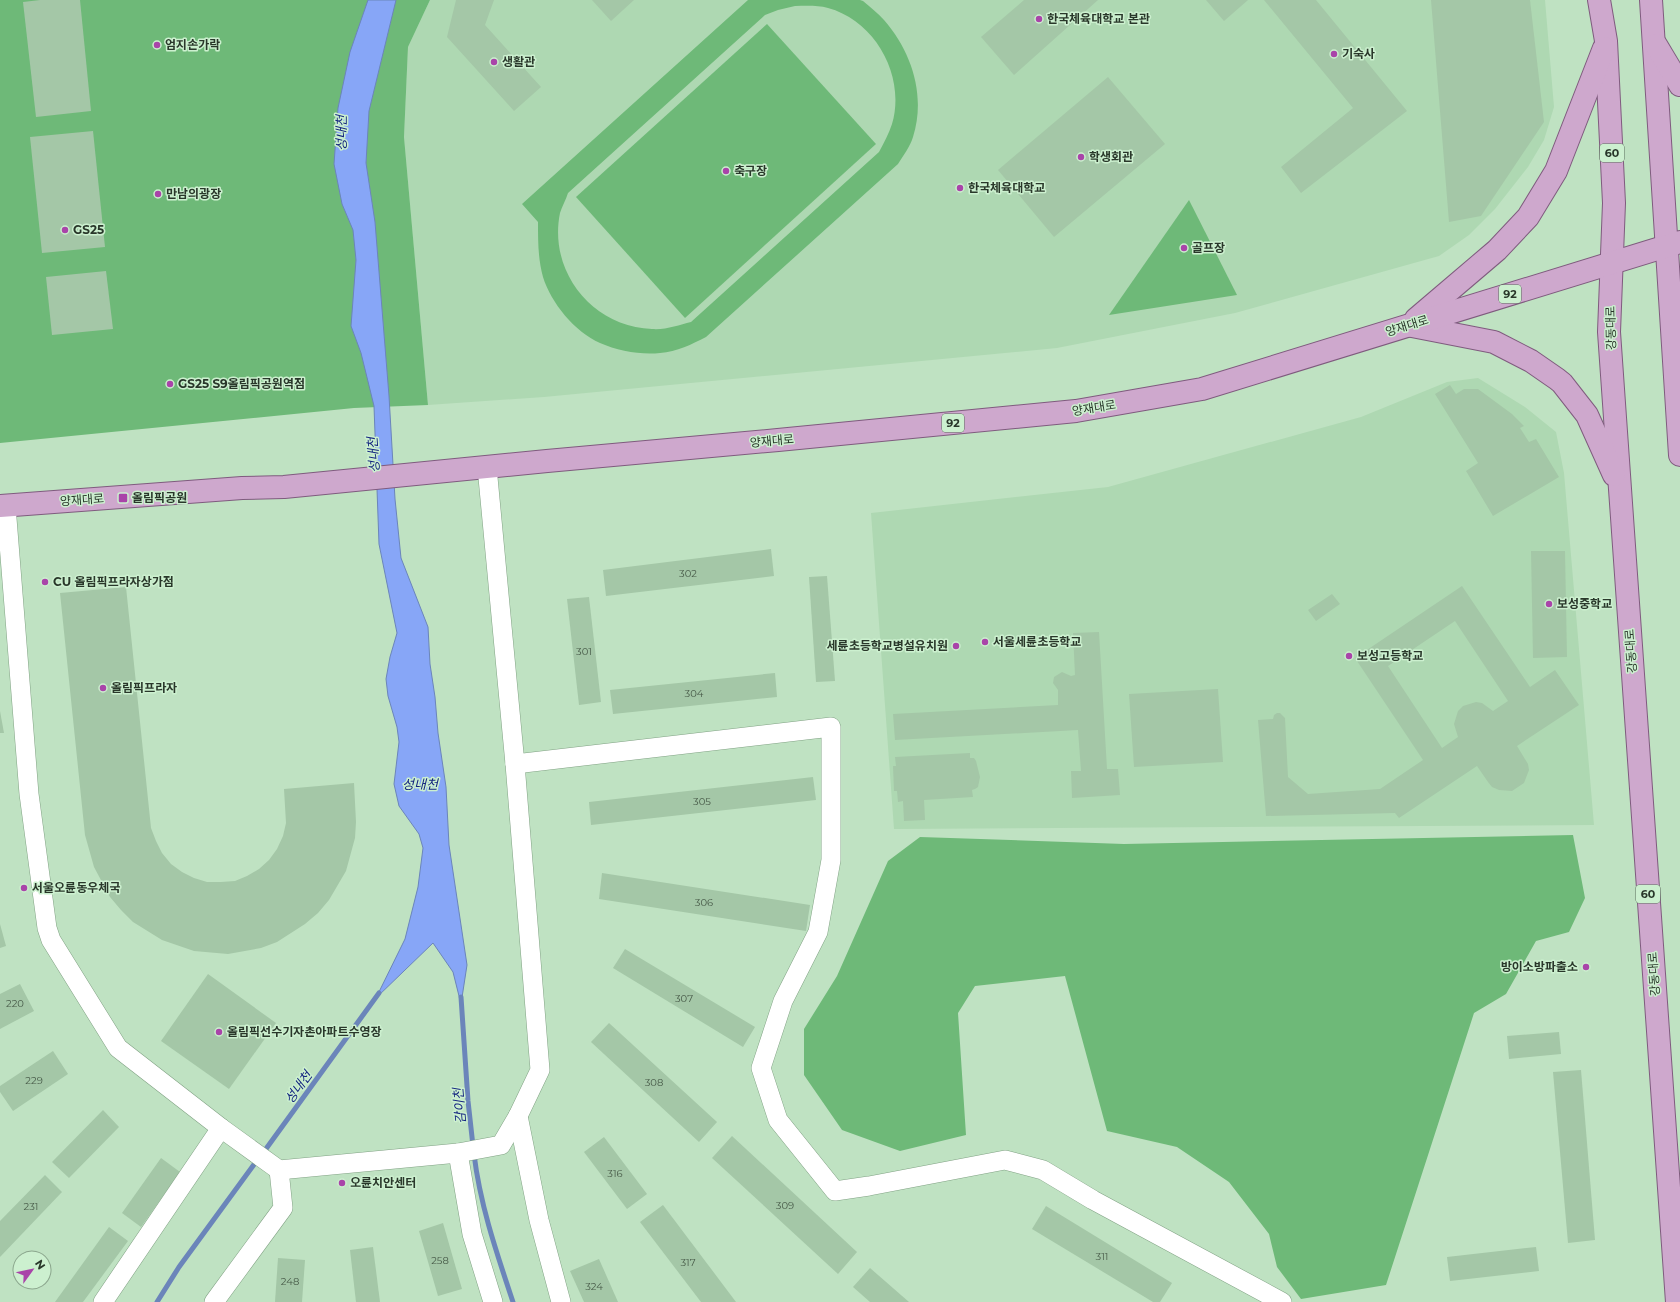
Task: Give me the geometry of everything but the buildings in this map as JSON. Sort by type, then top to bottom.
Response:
[{"type":"main road","name":"강동대로","points":[[1598,0],[1606,41],[1614,203],[1610,332],[1677,1302]]},
{"type":"main road","points":[[1651,0],[1673,244],[1680,453]]},
{"type":"main road","points":[[1409,325],[1497,250],[1528,217],[1556,171],[1606,41]]},
{"type":"main road","points":[[1654,42],[1680,85]]},
{"type":"main road","name":"양재대로","points":[[3,506],[242,488],[284,487],[1076,411],[1202,389],[1673,244]]},
{"type":"main road","points":[[1409,325],[1494,342],[1532,361],[1562,383],[1587,415],[1620,486]]},
{"type":"street","points":[[3,506],[29,794],[47,928],[51,940],[118,1048],[278,1170],[458,1154],[501,1145],[518,1116],[540,1070],[515,764],[487,467]]},
{"type":"street","points":[[515,764],[831,727],[831,860],[818,932],[783,1001],[761,1068],[778,1120],[835,1191],[1005,1160],[1042,1170],[1093,1200],[1282,1302]]},
{"type":"street","points":[[518,1116],[539,1220],[561,1302]]},
{"type":"street","points":[[103,1302],[221,1128]]},
{"type":"street","points":[[458,1154],[472,1234],[493,1302]]},
{"type":"street","points":[[214,1302],[283,1208],[278,1170]]},
{"type":"shaded area","name":"한국체육대학교","points":[[430,0],[1545,0],[1554,107],[1544,140],[1528,167],[1495,209],[1469,235],[1439,256],[1235,313],[1057,348],[544,397],[428,405],[404,137],[408,47]]},
{"type":"shaded area","name":"보성고등학교","points":[[1478,378],[1525,407],[1556,432],[1564,473],[1594,825],[894,829],[871,513],[1108,487],[1361,417],[1447,382]]},
{"type":"green space","name":"만남의광장","points":[[0,0],[430,0],[408,47],[404,137],[428,405],[354,408],[0,443]]},
{"type":"green space","points":[[748,0],[863,1],[882,17],[894,33],[909,60],[917,90],[917,122],[912,141],[898,164],[706,337],[684,347],[666,352],[637,353],[607,346],[582,332],[565,316],[547,287],[540,263],[538,222],[522,204]],"holes":[[[795,6],[824,7],[845,15],[860,25],[873,38],[883,53],[891,70],[895,88],[895,106],[892,124],[879,152],[691,322],[667,328],[652,329],[631,326],[611,318],[594,307],[579,292],[568,275],[561,256],[558,235],[560,213],[568,193],[765,15]]]},
{"type":"green space","name":"축구장","points":[[767,24],[876,144],[685,318],[576,197]]},
{"type":"green space","name":"골프장","points":[[1189,200],[1237,295],[1109,315]]},
{"type":"green space","points":[[1573,835],[1585,898],[1569,932],[1536,941],[1506,994],[1474,1013],[1386,1285],[1301,1299],[1277,1267],[1269,1234],[1229,1182],[1177,1147],[1107,1131],[1065,976],[975,986],[958,1013],[966,1135],[900,1151],[842,1130],[804,1075],[804,1029],[837,976],[888,861],[920,837],[1124,844]]},
{"type":"water","name":"성내천","points":[[368,0],[396,0],[369,111],[366,163],[375,222],[389,396],[395,499],[401,558],[428,627],[430,664],[446,787],[449,845],[467,965],[461,1004],[453,972],[433,943],[376,998],[405,939],[418,887],[423,848],[419,834],[399,806],[394,784],[399,742],[397,727],[388,696],[386,679],[390,657],[397,633],[379,544],[374,406],[361,353],[351,326],[356,260],[353,230],[342,204],[334,164],[338,108],[350,52]]},
{"type":"waterway","name":"성내천","points":[[263,1153],[379,993]]},
{"type":"waterway","name":"감이천","points":[[461,997],[468,1101],[473,1146]]},
{"type":"waterway","name":"감이천","points":[[474,1154],[480,1192],[485,1211],[495,1248],[513,1302]]},
{"type":"waterway","name":"성내천","points":[[157,1302],[179,1267],[258,1159]]},
{"type":"place","name":"한국체육대학교 본관","points":[[1039,19]]},
{"type":"place","name":"엄지손가락","points":[[157,45]]},
{"type":"place","name":"기숙사","points":[[1334,54]]},
{"type":"place","name":"생활관","points":[[494,62]]},
{"type":"place","name":"학생회관","points":[[1081,157]]},
{"type":"place","name":"축구장","points":[[726,171]]},
{"type":"place","name":"한국체육대학교","points":[[960,188]]},
{"type":"place","name":"만남의광장","points":[[158,194]]},
{"type":"place","name":"GS25","points":[[65,230]]},
{"type":"place","name":"골프장","points":[[1184,248]]},
{"type":"place","name":"GS25 S9올림픽공원역점","points":[[170,384]]},
{"type":"place","name":"올림픽공원","points":[[123,498]]},
{"type":"place","name":"CU 올림픽프라자상가점","points":[[45,582]]},
{"type":"place","name":"보성중학교","points":[[1549,604]]},
{"type":"place","name":"서울세륜초등학교","points":[[985,642]]},
{"type":"place","name":"세륜초등학교병설유치원","points":[[956,646]]},
{"type":"place","name":"보성고등학교","points":[[1349,656]]},
{"type":"place","name":"올림픽프라자","points":[[103,688]]},
{"type":"place","name":"서울오륜동우체국","points":[[24,888]]},
{"type":"place","name":"방이소방파출소","points":[[1586,967]]},
{"type":"place","name":"올림픽선수기자촌아파트수영장","points":[[219,1032]]},
{"type":"place","name":"오륜치안센터","points":[[342,1183]]}]
